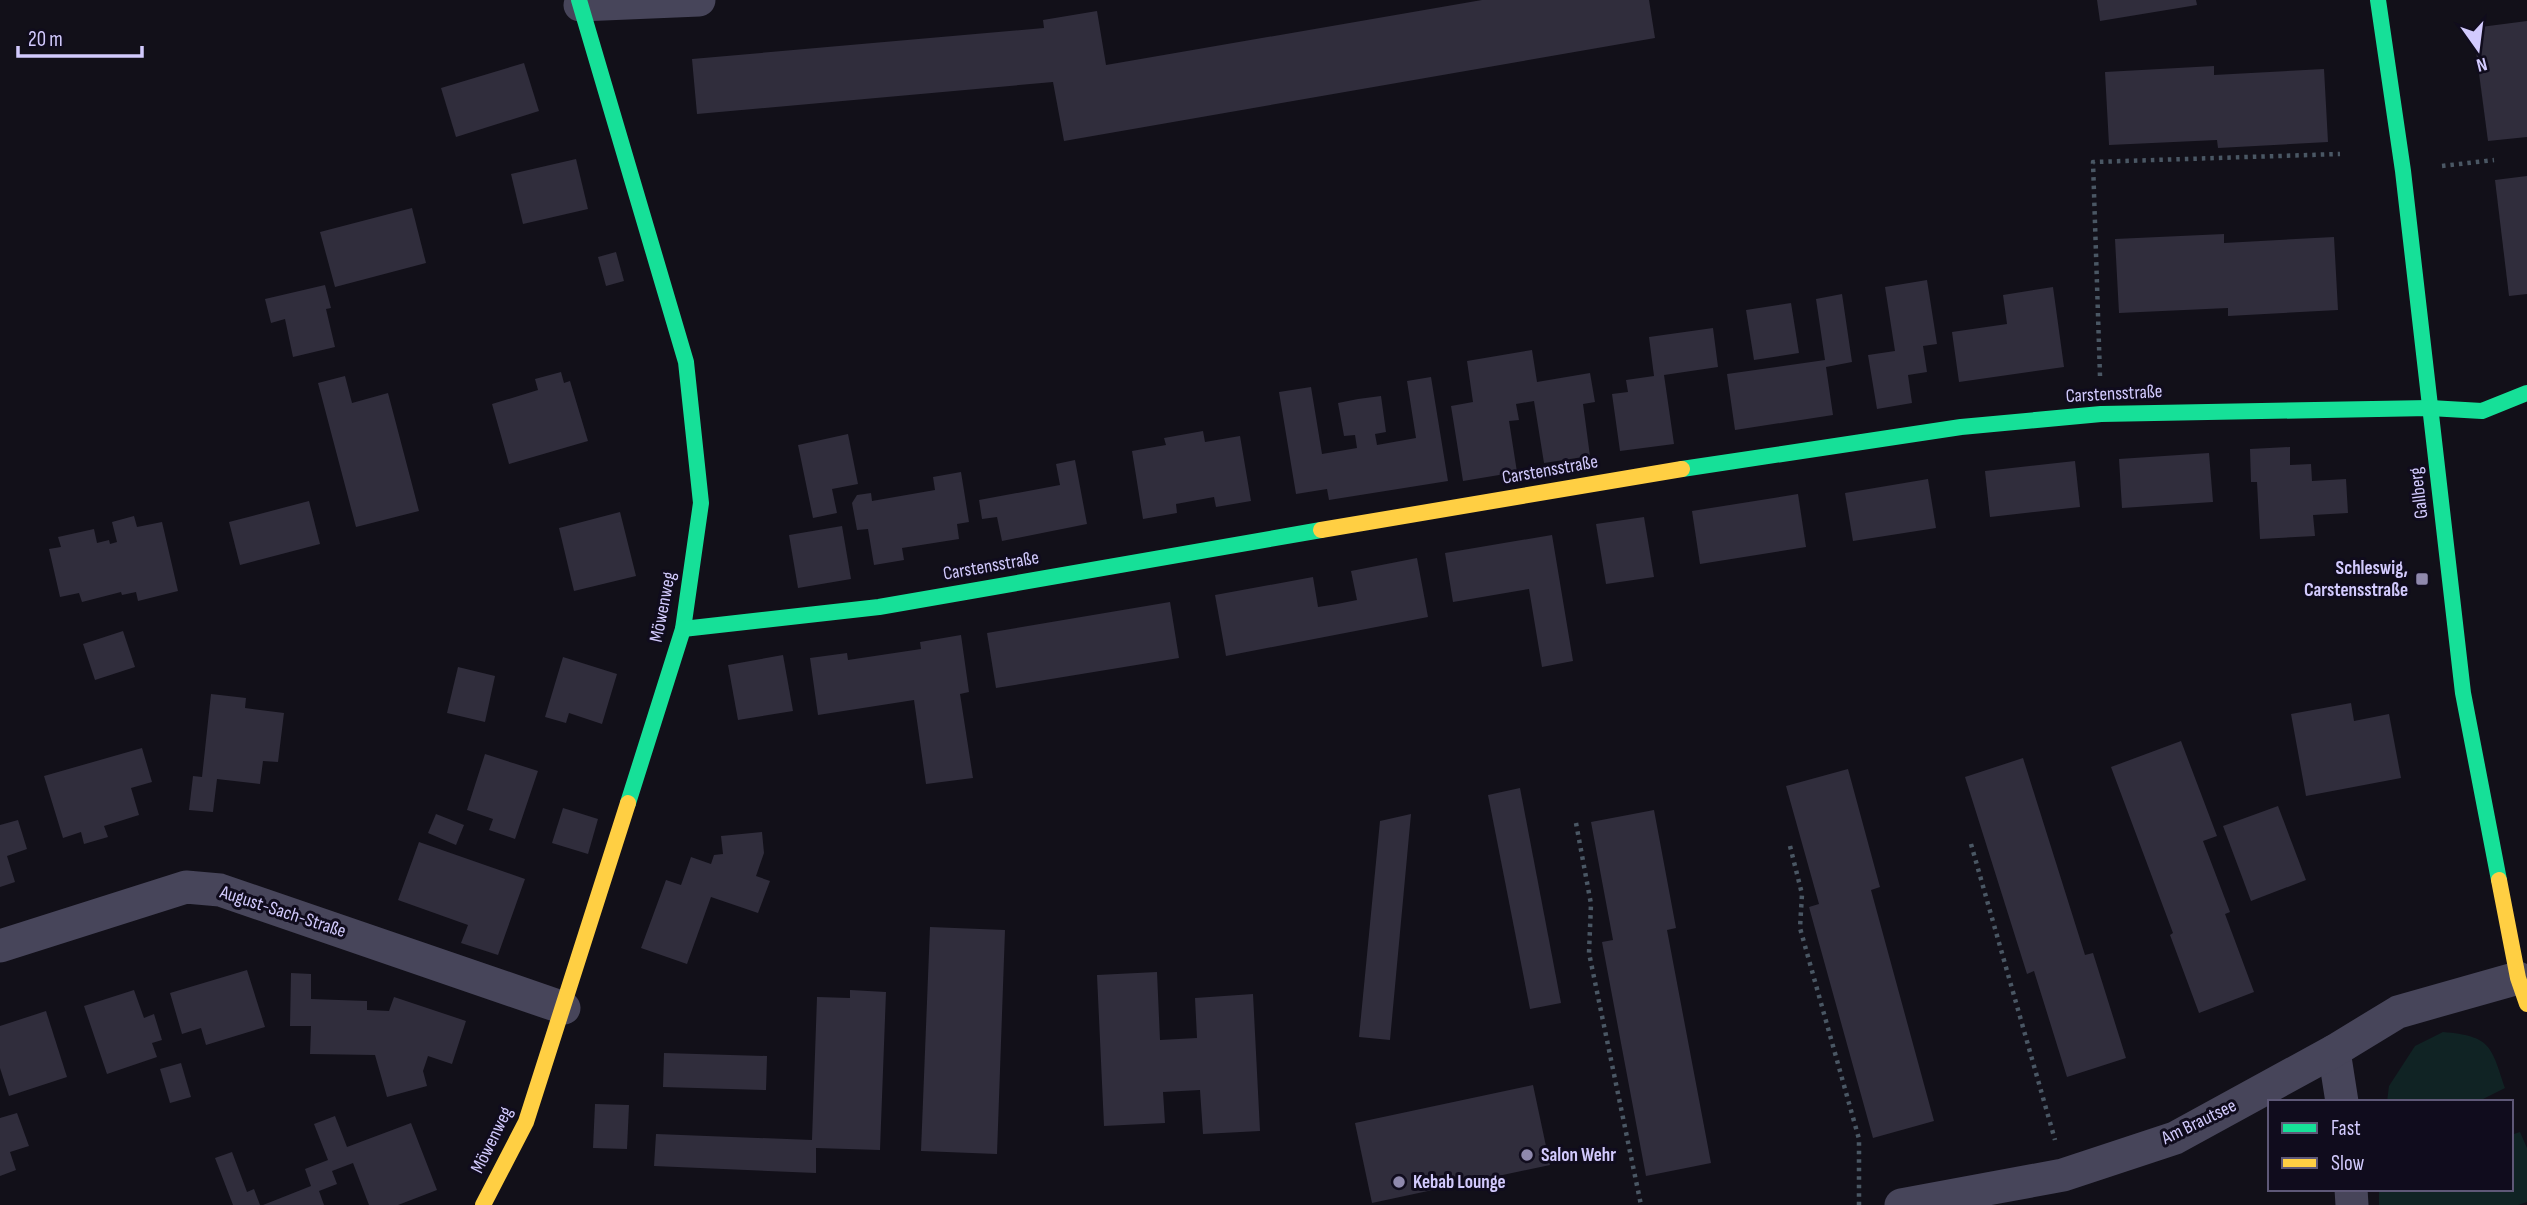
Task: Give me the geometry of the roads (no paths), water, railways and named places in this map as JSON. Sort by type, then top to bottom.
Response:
[{"type":"street","points":[[580,2],[699,0]]},
{"type":"street","name":"Gallberg","points":[[2378,0],[2403,171],[2463,693],[2522,991]]},
{"type":"street","name":"Möwenweg","points":[[483,1205],[526,1122],[683,629],[701,503],[686,362],[580,2]]},
{"type":"street","name":"Carstensstraße","points":[[683,629],[879,607],[1604,481],[1961,427],[2101,414],[2430,408],[2482,411],[2527,393]]},
{"type":"street","name":"August-Sach-Straße","points":[[0,946],[186,887],[220,890],[564,1008]]},
{"type":"street","name":"Am Brautsee","points":[[1901,1205],[2063,1175],[2175,1138],[2334,1051],[2398,1012],[2522,991]]},
{"type":"street","points":[[2334,1051],[2342,1100]]},
{"type":"place","name":"Schleswig, Carstensstraße","points":[[2422,579]]},
{"type":"place","name":"Salon Wehr","points":[[1527,1155]]},
{"type":"place","name":"Kebab Lounge","points":[[1399,1182]]}]
